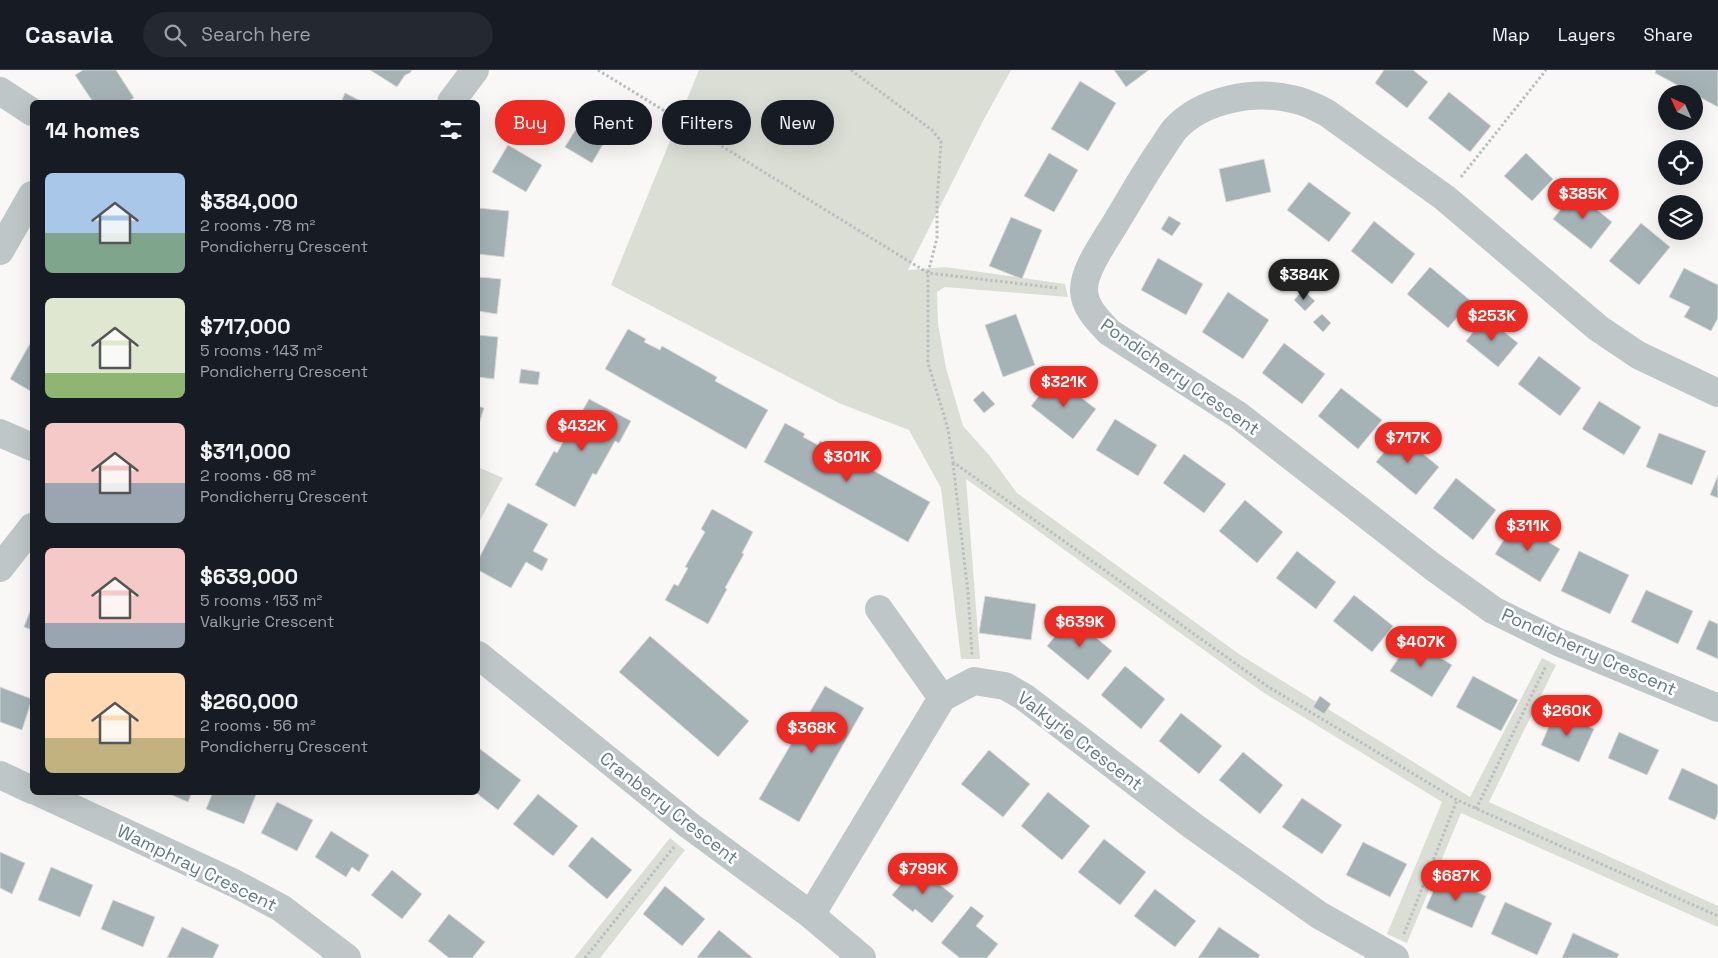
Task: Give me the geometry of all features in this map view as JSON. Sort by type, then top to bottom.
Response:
[{"type":"street","points":[[452,100],[475,70]]},
{"type":"street","points":[[0,92],[30,111]]},
{"type":"street","points":[[1084,291],[1087,274],[1097,255],[1148,169],[1175,129],[1195,113],[1221,102],[1244,97],[1269,95],[1293,99],[1316,107],[1333,118],[1444,198],[1598,328],[1638,355],[1718,393]]},
{"type":"street","points":[[0,252],[30,200]]},
{"type":"street","name":"Pondicherry Crescent","points":[[1084,291],[1092,314],[1109,332],[1238,416],[1433,567],[1493,610],[1558,642],[1718,708]]},
{"type":"street","points":[[0,433],[30,446]]},
{"type":"street","points":[[0,568],[30,529]]},
{"type":"street","points":[[879,609],[942,698]]},
{"type":"street","name":"Cranberry Crescent","points":[[480,657],[690,826],[811,915],[862,958]]},
{"type":"street","points":[[811,915],[942,698],[974,681]]},
{"type":"street","name":"Valkyrie Crescent","points":[[974,681],[1005,686],[1024,697],[1193,826],[1311,909],[1395,958]]},
{"type":"street","points":[[0,775],[30,789]]},
{"type":"street","name":"Wamphray Crescent","points":[[44,795],[234,883],[281,908],[346,958]]},
{"type":"path","points":[[598,70],[928,273],[1084,291]]},
{"type":"path","points":[[850,70],[932,130],[941,141],[937,238],[928,273],[928,363],[948,429],[953,462],[968,593],[974,681]]},
{"type":"path","points":[[1444,198],[1546,70]]},
{"type":"path","points":[[953,462],[1266,686],[1457,800],[1718,916]]},
{"type":"path","points":[[1476,810],[1558,642]]},
{"type":"path","points":[[1395,958],[1457,800]]},
{"type":"path","points":[[585,958],[690,826]]},
{"type":"shaded area","points":[[699,70],[1011,70],[983,121],[908,270],[945,267],[1065,284],[1068,297],[945,287],[937,292],[938,324],[946,368],[963,426],[989,455],[1017,493],[1239,654],[1470,797],[1542,658],[1556,665],[1489,802],[1718,906],[1718,927],[1461,813],[1407,943],[1387,934],[1442,802],[1261,691],[966,479],[980,659],[961,659],[941,488],[909,430],[841,404],[611,285],[668,145],[751,145],[751,100],[687,100]]},
{"type":"shaded area","points":[[480,468],[503,478],[480,520]]},
{"type":"shaded area","points":[[670,838],[685,850],[600,958],[574,958]]},
{"type":"building","points":[[83,70],[116,70],[134,98],[130,100],[92,100],[75,75]]},
{"type":"building","points":[[370,70],[412,70],[405,75],[397,87]]},
{"type":"building","points":[[1114,70],[1149,70],[1126,87]]},
{"type":"building","points":[[1384,70],[1413,70],[1428,82],[1407,108],[1375,83]]},
{"type":"building","points":[[1656,70],[1718,70],[1718,107],[1703,99],[1703,85],[1677,85],[1655,73]]},
{"type":"building","points":[[1080,81],[1116,103],[1088,151],[1051,129]]},
{"type":"building","points":[[1449,92],[1491,126],[1470,152],[1428,118]]},
{"type":"building","points":[[345,93],[359,100],[342,100]]},
{"type":"building","points":[[575,131],[575,145],[602,145],[592,163],[565,147]]},
{"type":"building","points":[[508,145],[542,165],[526,192],[492,172]]},
{"type":"building","points":[[1049,153],[1078,170],[1054,212],[1024,196]]},
{"type":"building","points":[[1526,153],[1553,179],[1532,201],[1504,176]]},
{"type":"building","points":[[1264,159],[1271,192],[1226,202],[1219,169]]},
{"type":"building","points":[[1309,182],[1351,213],[1329,242],[1287,210]]},
{"type":"building","points":[[1575,192],[1612,222],[1591,249],[1553,219]]},
{"type":"building","points":[[480,208],[509,211],[504,257],[480,254]]},
{"type":"building","points":[[1169,216],[1181,223],[1172,236],[1161,229]]},
{"type":"building","points":[[1011,217],[1042,230],[1022,279],[989,266]]},
{"type":"building","points":[[1374,221],[1415,254],[1392,284],[1351,251]]},
{"type":"building","points":[[1641,223],[1658,237],[1658,240],[1662,240],[1670,247],[1639,285],[1609,261]]},
{"type":"building","points":[[1158,258],[1203,284],[1186,315],[1141,290]]},
{"type":"building","points":[[1430,267],[1471,301],[1448,328],[1407,294]]},
{"type":"building","points":[[1684,268],[1718,285],[1718,318],[1711,331],[1684,317],[1690,307],[1669,297]]},
{"type":"building","points":[[480,277],[501,279],[497,314],[480,311]]},
{"type":"building","points":[[1303,290],[1315,301],[1305,311],[1294,300]]},
{"type":"building","points":[[1228,292],[1269,320],[1243,359],[1202,332]]},
{"type":"building","points":[[1016,314],[1035,365],[1003,377],[985,325]]},
{"type":"building","points":[[1322,314],[1331,323],[1323,332],[1313,322]]},
{"type":"building","points":[[1485,317],[1518,343],[1498,367],[1466,341]]},
{"type":"building","points":[[628,329],[646,339],[644,342],[660,350],[662,346],[717,377],[715,381],[768,410],[746,449],[605,369]]},
{"type":"building","points":[[480,335],[498,337],[494,379],[480,377]]},
{"type":"building","points":[[1284,343],[1325,374],[1302,404],[1262,373]]},
{"type":"building","points":[[30,344],[30,391],[10,379]]},
{"type":"building","points":[[1539,356],[1581,388],[1560,416],[1518,384]]},
{"type":"building","points":[[521,369],[540,372],[538,385],[519,383]]},
{"type":"building","points":[[1054,377],[1096,409],[1073,439],[1031,406]]},
{"type":"building","points":[[1341,388],[1382,420],[1358,449],[1318,416]]},
{"type":"building","points":[[983,391],[995,404],[984,413],[973,400]]},
{"type":"building","points":[[589,399],[631,421],[619,443],[615,441],[596,475],[593,473],[575,507],[535,485],[554,451],[557,453]]},
{"type":"building","points":[[1599,401],[1641,427],[1624,455],[1582,429]]},
{"type":"building","points":[[480,407],[484,408],[480,421]]},
{"type":"building","points":[[1115,419],[1157,445],[1138,476],[1096,450]]},
{"type":"building","points":[[785,423],[805,434],[803,437],[818,445],[820,441],[930,502],[908,542],[764,462]]},
{"type":"building","points":[[1659,433],[1706,451],[1692,485],[1646,467]]},
{"type":"building","points":[[1399,434],[1439,467],[1416,495],[1376,462]]},
{"type":"building","points":[[1184,454],[1226,484],[1204,513],[1163,483]]},
{"type":"building","points":[[1718,475],[1718,498],[1710,495]]},
{"type":"building","points":[[1456,478],[1496,510],[1473,540],[1433,508]]},
{"type":"building","points":[[1245,500],[1283,532],[1257,563],[1219,531]]},
{"type":"building","points":[[508,503],[548,524],[533,551],[548,559],[542,571],[526,562],[511,588],[480,571],[480,556]]},
{"type":"building","points":[[712,509],[753,532],[742,553],[744,554],[725,588],[727,589],[708,624],[665,600],[674,584],[678,586],[688,568],[685,567],[705,532],[701,529]]},
{"type":"building","points":[[1515,522],[1560,549],[1540,582],[1495,554]]},
{"type":"building","points":[[1297,551],[1336,582],[1316,609],[1276,578]]},
{"type":"building","points":[[1579,551],[1629,575],[1610,614],[1561,591]]},
{"type":"building","points":[[1646,590],[1693,611],[1678,644],[1631,622]]},
{"type":"building","points":[[1354,595],[1393,626],[1372,652],[1333,621]]},
{"type":"building","points":[[985,596],[1036,604],[1031,640],[979,633]]},
{"type":"building","points":[[30,611],[30,629],[24,627]]},
{"type":"building","points":[[1071,617],[1112,651],[1088,680],[1047,646]]},
{"type":"building","points":[[1709,620],[1718,624],[1718,659],[1696,649]]},
{"type":"building","points":[[650,636],[749,721],[718,757],[619,672]]},
{"type":"building","points":[[1411,639],[1452,665],[1432,697],[1390,671]]},
{"type":"building","points":[[1125,666],[1165,699],[1141,729],[1101,695]]},
{"type":"building","points":[[1473,676],[1518,700],[1501,731],[1456,707]]},
{"type":"building","points":[[825,686],[864,708],[799,822],[759,799]]},
{"type":"building","points":[[0,687],[30,698],[30,705],[22,730],[0,722]]},
{"type":"building","points":[[1320,696],[1331,704],[1324,714],[1313,707]]},
{"type":"building","points":[[1555,712],[1594,729],[1579,762],[1541,745]]},
{"type":"building","points":[[1181,713],[1222,746],[1199,774],[1159,741]]},
{"type":"building","points":[[1619,732],[1659,750],[1647,775],[1608,758]]},
{"type":"building","points":[[480,749],[521,780],[498,810],[479,795]]},
{"type":"building","points":[[989,750],[1030,784],[1003,817],[961,784]]},
{"type":"building","points":[[1243,752],[1283,785],[1260,814],[1219,780]]},
{"type":"building","points":[[1682,768],[1718,785],[1718,813],[1715,820],[1668,799]]},
{"type":"building","points":[[1048,792],[1090,826],[1062,860],[1021,826]]},
{"type":"building","points":[[538,794],[578,826],[553,856],[513,824]]},
{"type":"building","points":[[172,795],[191,795],[188,802]]},
{"type":"building","points":[[212,795],[256,795],[244,824],[206,809]]},
{"type":"building","points":[[1302,798],[1342,825],[1322,854],[1282,827]]},
{"type":"building","points":[[277,802],[313,820],[297,851],[261,833]]},
{"type":"building","points":[[331,831],[369,855],[359,872],[352,867],[346,877],[315,857]]},
{"type":"building","points":[[592,837],[632,870],[607,899],[568,866]]},
{"type":"building","points":[[1104,839],[1146,872],[1120,905],[1078,872]]},
{"type":"building","points":[[1363,842],[1407,864],[1390,897],[1346,875]]},
{"type":"building","points":[[0,852],[25,863],[12,894],[0,888]]},
{"type":"building","points":[[916,866],[954,896],[932,923],[915,909],[913,912],[892,895]]},
{"type":"building","points":[[51,867],[93,885],[80,917],[38,900]]},
{"type":"building","points":[[392,870],[422,894],[402,919],[371,895]]},
{"type":"building","points":[[1440,876],[1486,896],[1472,928],[1426,908]]},
{"type":"building","points":[[665,886],[705,919],[682,946],[643,914]]},
{"type":"building","points":[[1155,889],[1196,921],[1175,947],[1134,916]]},
{"type":"building","points":[[113,900],[155,917],[143,947],[101,929]]},
{"type":"building","points":[[1505,902],[1552,923],[1537,955],[1491,934]]},
{"type":"building","points":[[971,906],[984,916],[976,926],[998,944],[987,958],[960,958],[941,943]]},
{"type":"building","points":[[449,914],[485,942],[472,958],[449,958],[428,941]]},
{"type":"building","points":[[182,927],[219,945],[213,958],[167,958]]},
{"type":"building","points":[[1219,927],[1260,955],[1258,958],[1198,958]]},
{"type":"building","points":[[719,930],[753,958],[698,958]]},
{"type":"building","points":[[1573,933],[1619,954],[1617,958],[1562,958]]}]
